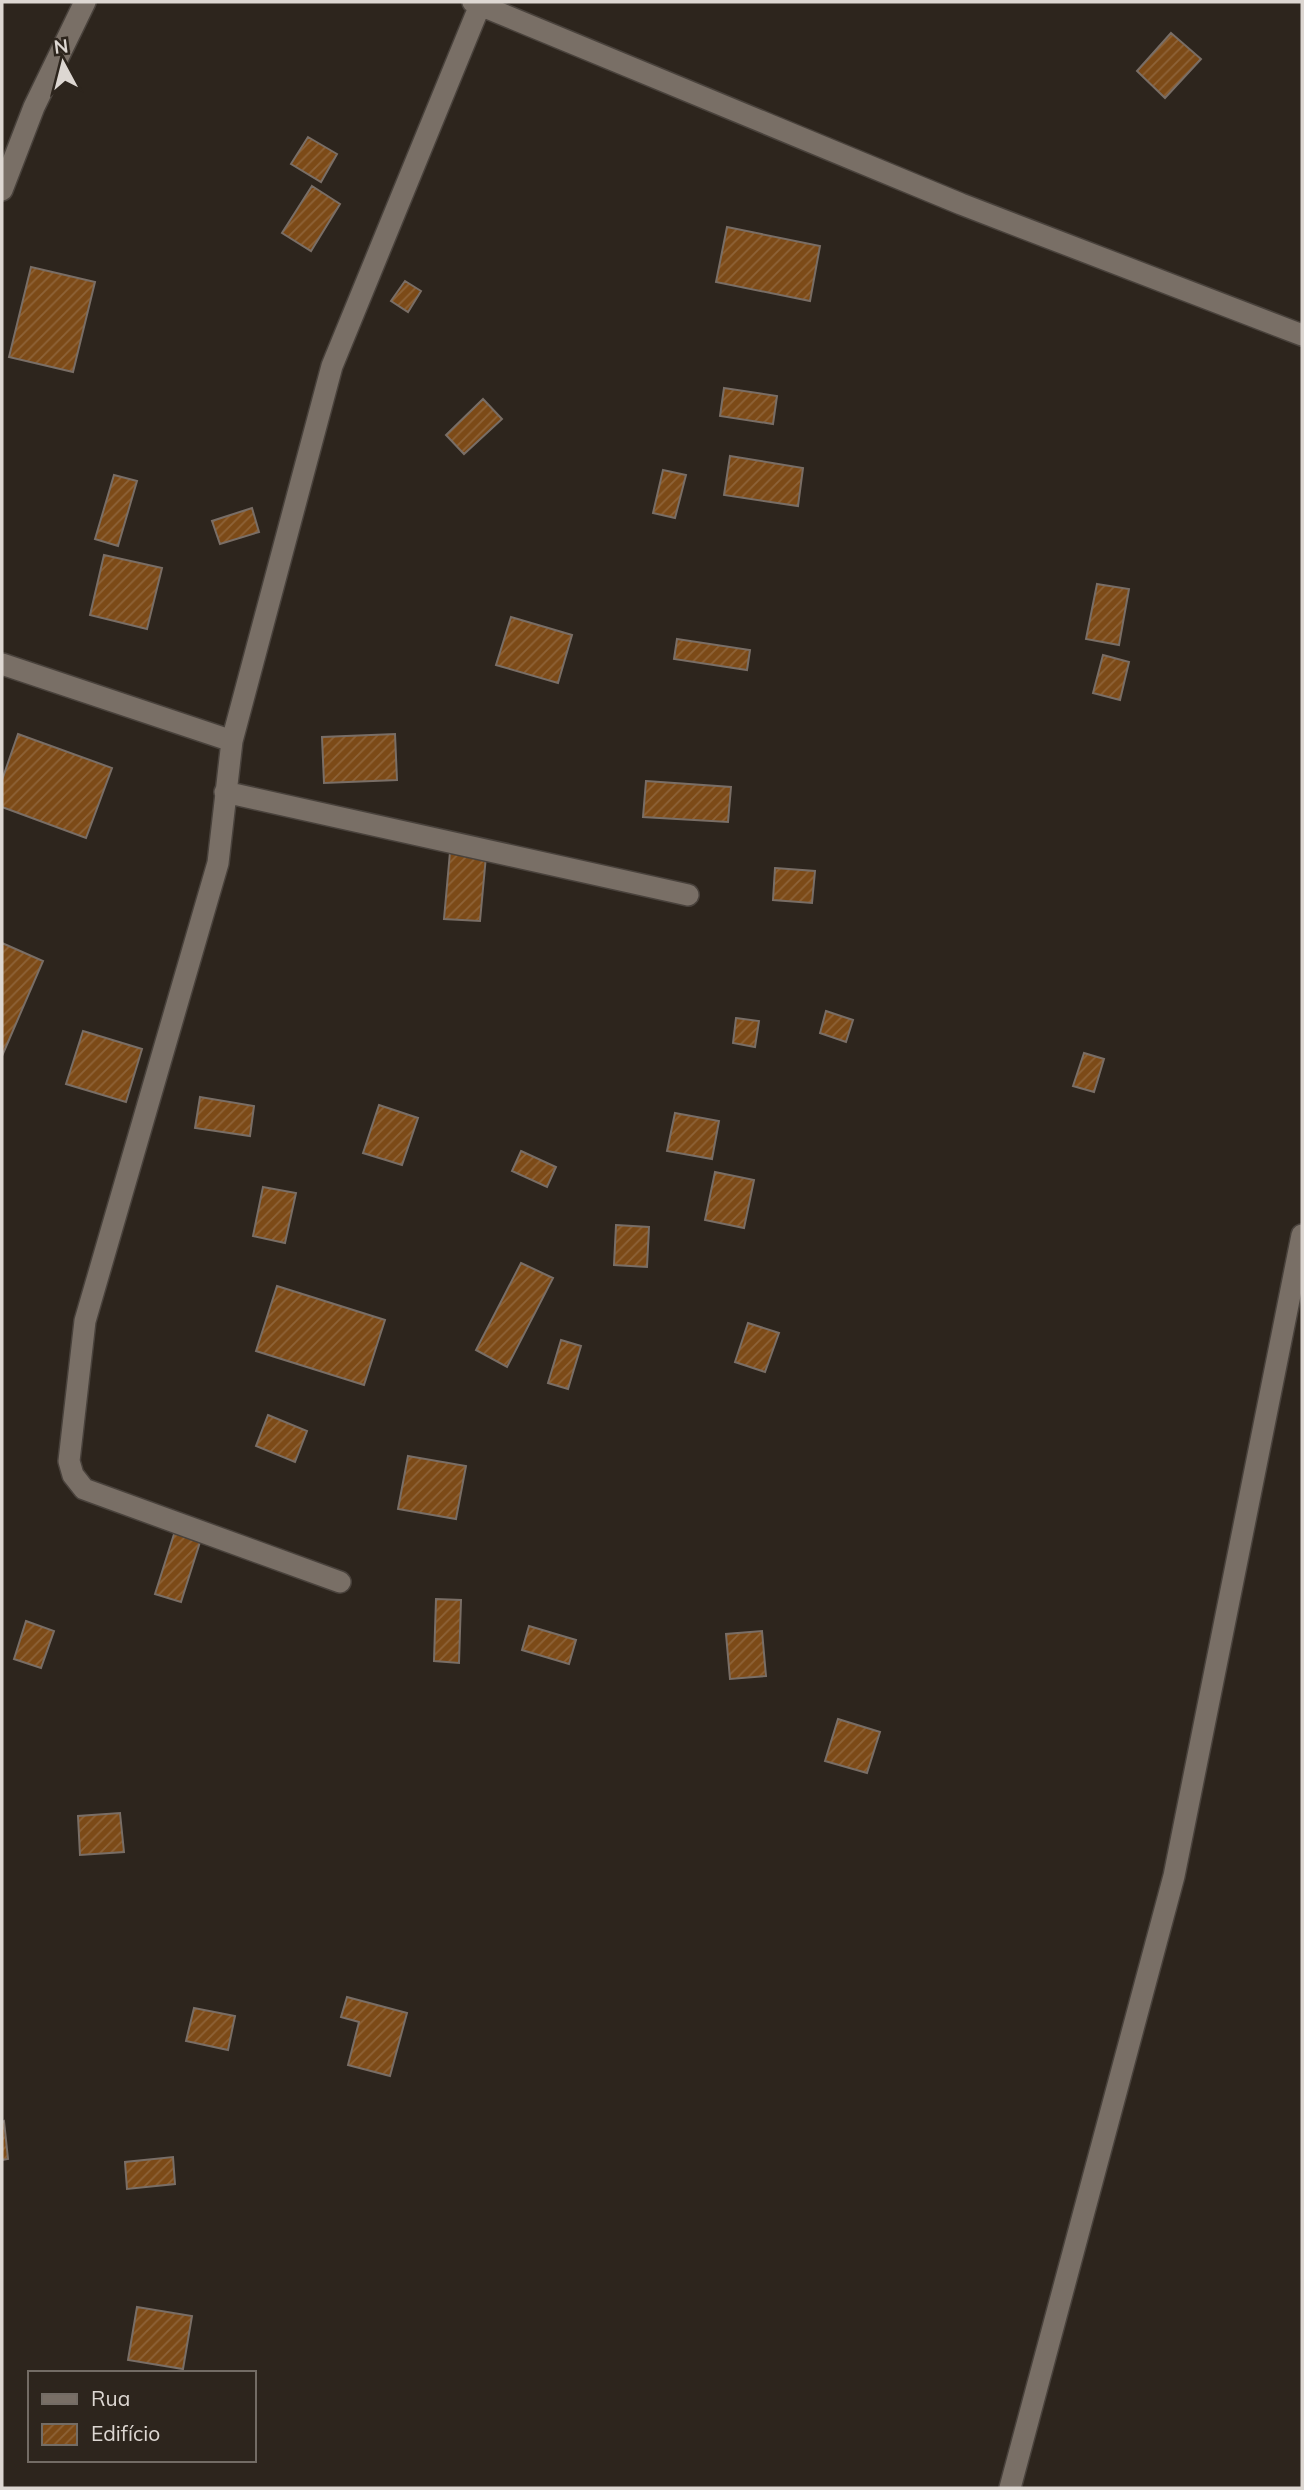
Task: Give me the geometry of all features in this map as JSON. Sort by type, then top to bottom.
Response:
[{"type":"street","points":[[2,191],[34,107],[85,2]]},
{"type":"street","points":[[340,1583],[84,1489],[73,1475],[69,1461],[85,1321],[218,863],[232,741],[331,366],[477,3],[961,204],[1302,335]]},
{"type":"street","points":[[2,664],[232,741]]},
{"type":"street","points":[[225,792],[688,895]]},
{"type":"street","points":[[1010,2488],[1174,1876],[1302,1235]]},
{"type":"building","points":[[1171,33],[1201,59],[1165,98],[1137,71]]},
{"type":"building","points":[[308,137],[337,154],[321,182],[291,164]]},
{"type":"building","points":[[312,186],[340,204],[311,251],[282,233]]},
{"type":"building","points":[[727,227],[820,246],[810,301],[716,282]]},
{"type":"building","points":[[31,267],[95,282],[73,372],[9,357]]},
{"type":"building","points":[[405,281],[421,291],[408,312],[391,301]]},
{"type":"building","points":[[724,388],[777,396],[773,424],[720,416]]},
{"type":"building","points":[[483,399],[502,419],[464,454],[446,435]]},
{"type":"building","points":[[730,456],[803,468],[798,506],[724,495]]},
{"type":"building","points":[[663,470],[686,475],[675,518],[653,513]]},
{"type":"building","points":[[114,475],[137,481],[118,546],[95,539]]},
{"type":"building","points":[[252,508],[259,532],[220,544],[212,521]]},
{"type":"building","points":[[104,555],[162,568],[147,629],[90,615]]},
{"type":"building","points":[[1097,584],[1129,589],[1119,645],[1086,639]]},
{"type":"building","points":[[511,617],[572,635],[558,683],[496,665]]},
{"type":"building","points":[[677,639],[750,650],[747,670],[674,659]]},
{"type":"building","points":[[1103,655],[1129,662],[1120,700],[1093,693]]},
{"type":"building","points":[[18,734],[112,768],[86,838],[2,807],[2,780]]},
{"type":"building","points":[[395,734],[397,780],[324,783],[322,737]]},
{"type":"building","points":[[646,781],[731,787],[728,822],[643,817]]},
{"type":"building","points":[[450,852],[486,856],[480,921],[444,919]]},
{"type":"building","points":[[775,868],[815,871],[812,903],[773,900]]},
{"type":"building","points":[[2,943],[43,961],[2,1056]]},
{"type":"building","points":[[826,1011],[853,1020],[846,1042],[820,1033]]},
{"type":"building","points":[[736,1018],[759,1021],[755,1047],[733,1043]]},
{"type":"building","points":[[83,1031],[142,1049],[126,1102],[66,1084]]},
{"type":"building","points":[[1084,1053],[1104,1059],[1094,1092],[1073,1086]]},
{"type":"building","points":[[200,1097],[254,1106],[250,1136],[195,1128]]},
{"type":"building","points":[[379,1105],[418,1118],[402,1165],[363,1153]]},
{"type":"building","points":[[675,1113],[719,1121],[712,1159],[667,1151]]},
{"type":"building","points":[[521,1151],[556,1167],[547,1187],[512,1171]]},
{"type":"building","points":[[715,1172],[754,1180],[744,1228],[705,1220]]},
{"type":"building","points":[[263,1187],[296,1193],[285,1243],[253,1236]]},
{"type":"building","points":[[616,1225],[649,1227],[647,1267],[614,1265]]},
{"type":"building","points":[[521,1263],[553,1278],[507,1367],[476,1350]]},
{"type":"building","points":[[277,1286],[385,1320],[364,1385],[256,1351]]},
{"type":"building","points":[[748,1323],[779,1333],[765,1372],[735,1362]]},
{"type":"building","points":[[561,1340],[581,1346],[568,1389],[548,1383]]},
{"type":"building","points":[[268,1415],[307,1431],[295,1462],[256,1446]]},
{"type":"building","points":[[408,1456],[466,1466],[456,1519],[398,1509]]},
{"type":"building","points":[[175,1531],[201,1539],[181,1602],[155,1594]]},
{"type":"building","points":[[436,1599],[461,1600],[459,1663],[434,1661]]},
{"type":"building","points":[[26,1621],[54,1631],[41,1668],[14,1659]]},
{"type":"building","points":[[529,1626],[576,1640],[569,1664],[522,1650]]},
{"type":"building","points":[[762,1631],[766,1676],[730,1679],[726,1634]]},
{"type":"building","points":[[838,1719],[880,1732],[867,1773],[825,1761]]},
{"type":"building","points":[[120,1813],[124,1852],[80,1855],[78,1816]]},
{"type":"building","points":[[347,1997],[407,2013],[390,2076],[348,2065],[359,2022],[341,2017]]},
{"type":"building","points":[[194,2008],[235,2016],[228,2050],[186,2041]]},
{"type":"building","points":[[4,2121],[8,2159],[2,2160],[2,2122]]},
{"type":"building","points":[[173,2157],[175,2184],[127,2189],[125,2162]]},
{"type":"building","points":[[137,2307],[192,2316],[183,2369],[128,2360]]}]
